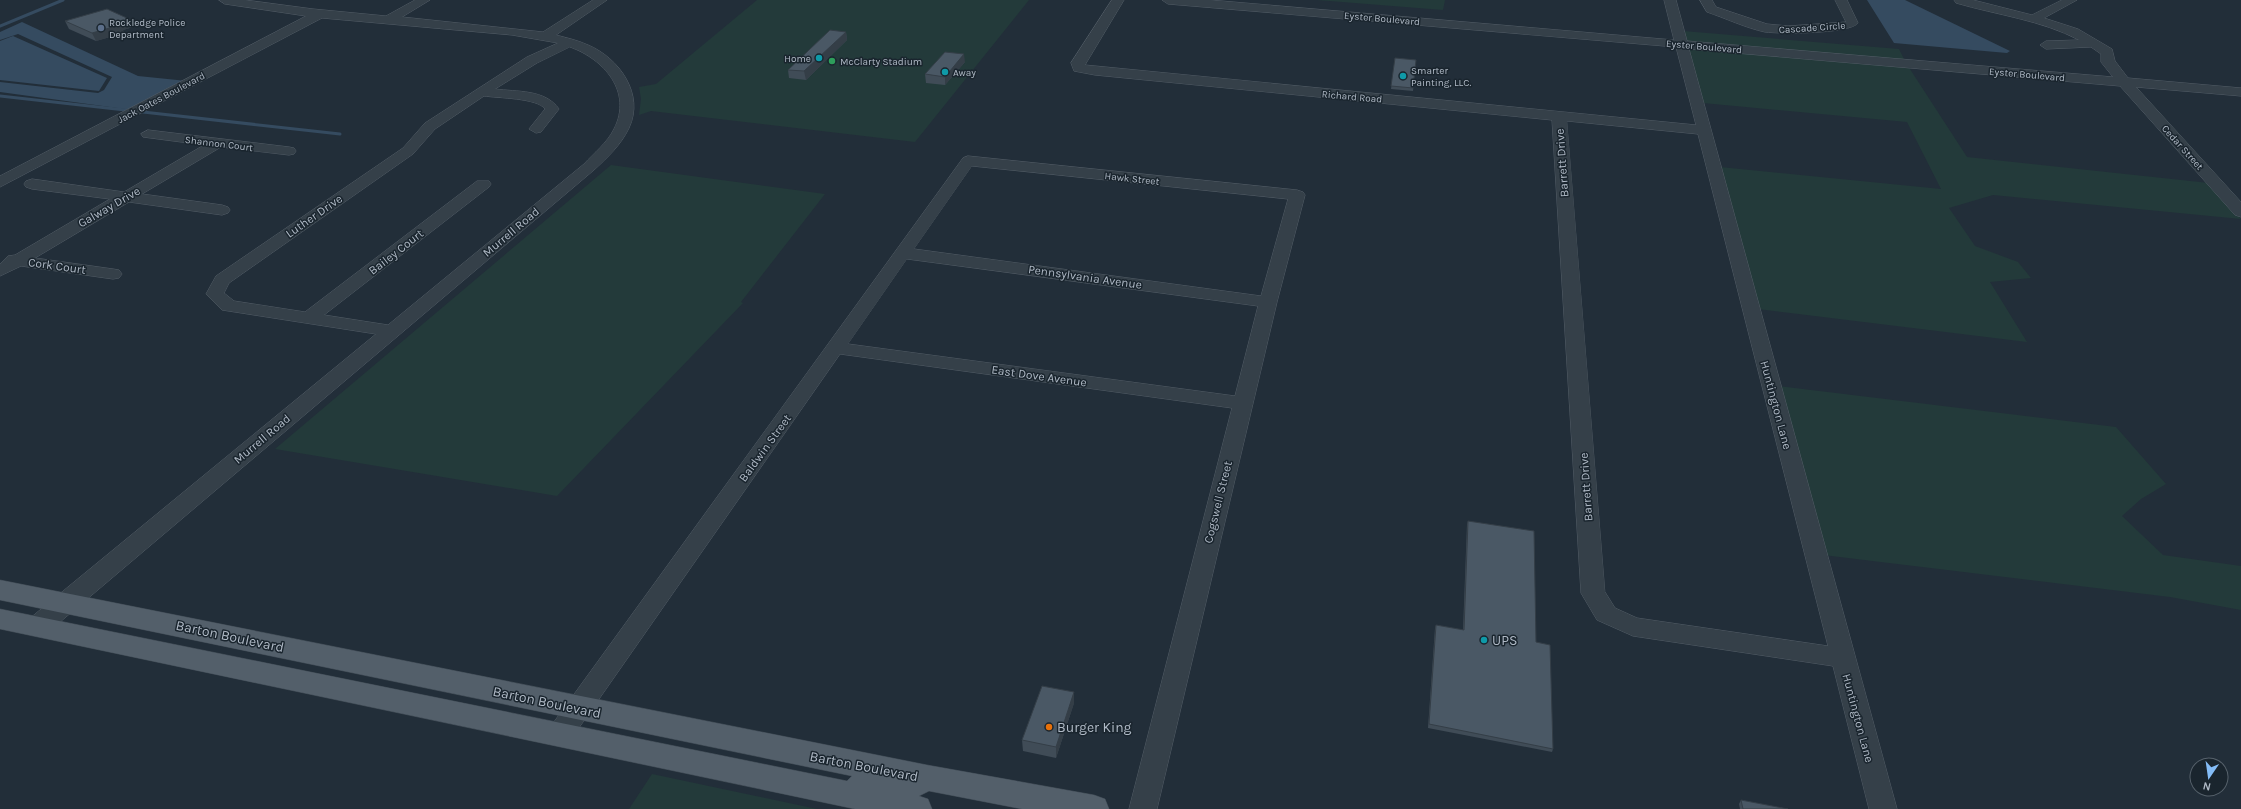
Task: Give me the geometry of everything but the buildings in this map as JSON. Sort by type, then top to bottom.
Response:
[{"type":"main road","name":"Barton Boulevard","points":[[0,590],[766,746],[1094,809]]},
{"type":"main road","points":[[0,619],[689,760],[917,809]]},
{"type":"main road","points":[[238,667],[321,674],[338,671],[352,661]]},
{"type":"main road","points":[[689,760],[752,753],[766,746]]},
{"type":"main road","points":[[798,784],[905,788],[927,778]]},
{"type":"street","name":"Murrell Road","points":[[38,626],[589,167],[611,145],[624,123],[628,103],[623,84],[612,68],[597,54],[570,42],[544,37],[225,0]]},
{"type":"street","points":[[390,19],[424,0]]},
{"type":"street","points":[[544,37],[601,0]]},
{"type":"street","name":"Richard Road","points":[[1118,0],[1078,63],[1079,68],[1095,71],[1704,130]]},
{"type":"street","name":"Eyster Boulevard","points":[[1168,0],[2241,92]]},
{"type":"street","name":"Huntington Lane","points":[[1670,0],[1842,658],[1883,809]]},
{"type":"street","name":"Cascade Circle","points":[[1706,0],[1711,9],[1759,27],[1788,30],[1849,25],[1852,23],[1852,20],[1841,0]]},
{"type":"street","points":[[1960,0],[2033,19],[2078,34],[2096,43]]},
{"type":"street","points":[[2033,19],[2071,0]]},
{"type":"street","name":"Jack Oates Boulevard","points":[[0,182],[321,12]]},
{"type":"street","name":"Luther Drive","points":[[392,331],[228,306],[215,294],[222,280],[408,151],[430,126],[480,92],[532,60],[570,42]]},
{"type":"street","points":[[2046,44],[2096,43]]},
{"type":"street","name":"Cedar Street","points":[[2096,43],[2107,52],[2108,62],[2124,83],[2241,212]]},
{"type":"street","points":[[480,92],[537,98],[548,103],[552,109],[536,129]]},
{"type":"street","name":"Barrett Drive","points":[[1559,116],[1593,593],[1606,614],[1633,627],[1842,658]]},
{"type":"street","name":"Shannon Court","points":[[148,134],[289,151]]},
{"type":"street","name":"Galway Drive","points":[[0,271],[218,143]]},
{"type":"street","name":"Hawk Street","points":[[968,161],[1297,195]]},
{"type":"street","name":"Baldwin Street","points":[[560,734],[968,161]]},
{"type":"street","points":[[32,184],[222,210]]},
{"type":"street","name":"Bailey Court","points":[[308,319],[483,184]]},
{"type":"street","name":"Cogswell Street","points":[[1143,809],[1268,302],[1297,195]]},
{"type":"street","name":"Pennsylvania Avenue","points":[[902,252],[1268,302]]},
{"type":"street","name":"Cork Court","points":[[0,258],[113,274]]},
{"type":"street","name":"East Dove Avenue","points":[[836,348],[1243,403]]},
{"type":"green space","name":"McClarty Stadium","points":[[757,0],[1029,0],[915,142],[651,111],[639,115],[641,99],[639,87],[656,84]]},
{"type":"green space","points":[[1317,0],[1445,0],[1443,10]]},
{"type":"green space","points":[[1683,31],[1899,49],[1905,61],[1686,42]]},
{"type":"green space","points":[[1687,46],[1908,66],[1967,157],[2209,183],[2241,219],[1993,195],[1949,208],[1975,246],[2018,262],[2031,278],[1990,282],[2027,342],[1758,309],[1720,167],[1941,189],[1907,122],[1703,103]]},
{"type":"green space","points":[[611,165],[825,194],[741,302],[743,303],[557,496],[275,449]]},
{"type":"green space","points":[[1778,386],[2116,427],[2166,484],[2141,499],[2122,516],[2163,555],[2241,566],[2241,610],[2170,597],[1823,555]]},
{"type":"green space","points":[[652,774],[817,809],[629,809]]},
{"type":"water","points":[[1867,0],[1905,0],[2010,51],[2007,53],[1894,43]]},
{"type":"water","points":[[22,22],[138,76],[187,81],[132,110],[0,92],[0,82],[98,93],[104,90],[112,77],[18,34],[0,40],[0,32]]},
{"type":"water","points":[[13,36],[107,78],[99,91],[0,80],[0,41]]},
{"type":"waterway","points":[[0,26],[63,0]]},
{"type":"waterway","points":[[0,96],[125,110]]},
{"type":"waterway","points":[[143,112],[340,134]]},
{"type":"place","name":"Rockledge Police Department","points":[[101,28]]},
{"type":"place","name":"Home","points":[[819,58]]},
{"type":"place","name":"McClarty Stadium","points":[[832,61]]},
{"type":"place","name":"Away","points":[[945,72]]},
{"type":"place","name":"Smarter Painting, LLC.","points":[[1403,76]]},
{"type":"place","name":"UPS","points":[[1484,640]]},
{"type":"place","name":"Burger King","points":[[1049,727]]}]
